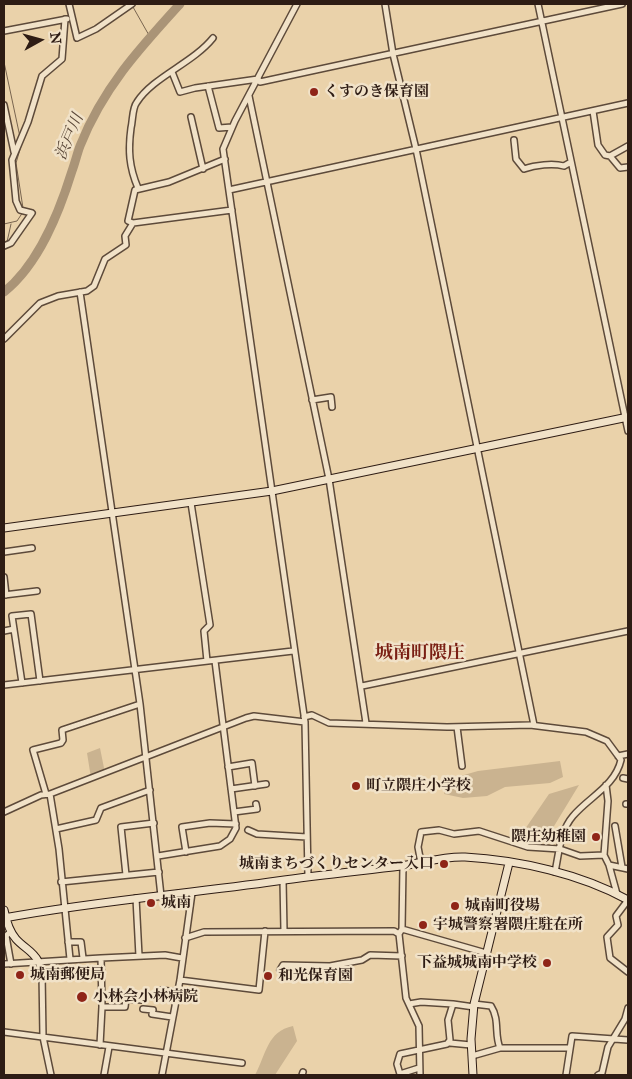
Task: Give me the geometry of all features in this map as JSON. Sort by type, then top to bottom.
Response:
[{"type":"street","points":[[69,4],[77,38],[96,29],[132,4]]},
{"type":"street","points":[[297,4],[232,127],[223,149],[304,719],[308,876]]},
{"type":"street","points":[[384,4],[393,54],[416,149],[534,725]]},
{"type":"street","points":[[538,4],[627,417],[628,431]]},
{"type":"street","points":[[172,72],[180,92],[258,79],[260,82],[622,4]]},
{"type":"street","points":[[4,31],[72,18]]},
{"type":"street","points":[[4,246],[11,243],[32,213],[20,210],[16,201],[12,169],[14,153],[28,122],[42,76],[62,59],[65,19]]},
{"type":"street","points":[[138,188],[129,162],[128,148],[136,103],[159,80],[204,50],[213,38]]},
{"type":"street","points":[[208,86],[219,128],[232,127]]},
{"type":"street","points":[[248,96],[268,181],[329,479],[362,686],[366,723]]},
{"type":"street","points":[[229,190],[628,103]]},
{"type":"street","points":[[4,106],[14,153]]},
{"type":"street","points":[[592,111],[598,145],[620,168],[628,167]]},
{"type":"street","points":[[192,117],[203,169]]},
{"type":"street","points":[[514,140],[516,159],[524,168],[541,164],[564,166],[571,162]]},
{"type":"street","points":[[621,146],[628,146]]},
{"type":"street","points":[[610,156],[628,146]]},
{"type":"street","points":[[224,159],[164,184],[138,188],[134,193],[128,221],[134,223],[232,210]]},
{"type":"street","points":[[4,339],[40,302],[80,292],[94,286],[105,260],[126,245],[125,236],[134,223]]},
{"type":"street","points":[[80,292],[140,704],[161,896]]},
{"type":"street","points":[[312,400],[331,397],[332,407]]},
{"type":"street","points":[[4,528],[272,491],[627,417]]},
{"type":"street","points":[[191,503],[210,625],[204,631],[207,661]]},
{"type":"street","points":[[4,552],[32,548]]},
{"type":"street","points":[[4,577],[5,595],[37,591]]},
{"type":"street","points":[[22,683],[12,616],[31,614],[40,681]]},
{"type":"street","points":[[4,630],[14,630]]},
{"type":"street","points":[[362,686],[628,631]]},
{"type":"street","points":[[4,685],[293,651]]},
{"type":"street","points":[[158,856],[220,846],[230,839],[236,828],[215,661]]},
{"type":"street","points":[[70,959],[56,829],[48,794],[33,750],[62,743],[62,730],[140,704]]},
{"type":"street","points":[[4,812],[254,716],[304,719],[312,714],[329,723],[457,727],[534,725],[586,732],[607,741],[620,758],[628,762]]},
{"type":"street","points":[[457,727],[462,766]]},
{"type":"street","points":[[620,758],[628,754]]},
{"type":"street","points":[[555,872],[561,839],[572,817],[606,786],[617,772],[620,758]]},
{"type":"street","points":[[228,767],[252,763],[255,786]]},
{"type":"street","points":[[231,789],[266,784]]},
{"type":"street","points":[[606,786],[608,801],[604,855],[609,865],[617,894]]},
{"type":"street","points":[[56,829],[96,820],[101,808],[150,790]]},
{"type":"street","points":[[234,812],[257,809],[256,804]]},
{"type":"street","points":[[126,875],[121,827],[154,823]]},
{"type":"street","points":[[186,852],[182,827],[236,824]]},
{"type":"street","points":[[609,865],[625,868],[615,826]]},
{"type":"street","points":[[248,830],[257,834],[307,837]]},
{"type":"street","points":[[421,862],[418,847],[421,832],[439,830],[454,834],[479,831],[528,847],[560,849],[580,856],[604,855]]},
{"type":"street","points":[[605,845],[618,843]]},
{"type":"street","points":[[5,918],[65,907],[192,893],[308,876],[403,866],[462,857],[509,863],[590,881],[628,900],[616,916],[618,925],[607,937],[610,958],[628,972]]},
{"type":"street","points":[[473,1075],[471,1045],[474,1006],[509,863]]},
{"type":"street","points":[[403,866],[400,932],[406,998],[418,1026],[420,1075]]},
{"type":"street","points":[[61,882],[159,872]]},
{"type":"street","points":[[283,880],[284,931]]},
{"type":"street","points":[[162,1075],[180,980],[192,893]]},
{"type":"street","points":[[136,898],[139,956]]},
{"type":"street","points":[[4,910],[5,918],[11,931],[16,938],[31,950],[42,973],[43,1038],[51,1075]]},
{"type":"street","points":[[10,964],[6,936],[11,931]]},
{"type":"street","points":[[180,980],[259,990],[265,931]]},
{"type":"street","points":[[185,938],[204,932],[394,931],[486,953]]},
{"type":"street","points":[[68,942],[81,942],[83,958]]},
{"type":"street","points":[[4,964],[83,958],[165,955],[182,958]]},
{"type":"street","points":[[280,970],[283,965],[330,966],[362,960],[370,956],[402,956]]},
{"type":"street","points":[[100,1045],[102,1007],[101,958]]},
{"type":"street","points":[[102,1007],[125,1007],[126,999],[142,1000],[142,995],[160,997],[161,990],[177,992]]},
{"type":"street","points":[[409,1004],[421,1002],[491,1006],[498,1026],[500,1048]]},
{"type":"street","points":[[450,1043],[448,1020],[452,1004]]},
{"type":"street","points":[[598,1075],[602,1072],[612,1038],[625,1019],[628,1008]]},
{"type":"street","points":[[144,1009],[153,1010],[152,1014],[172,1017]]},
{"type":"street","points":[[4,1032],[242,1063]]},
{"type":"street","points":[[566,1075],[570,1051],[568,1048],[572,1036],[628,1040]]},
{"type":"street","points":[[420,1068],[400,1074],[397,1064],[400,1054],[450,1043],[471,1045]]},
{"type":"street","points":[[104,1075],[109,1046]]},
{"type":"street","points":[[472,1056],[500,1048],[568,1048]]},
{"type":"shaded area","points":[[100,748],[105,773],[91,778],[87,753]]},
{"type":"shaded area","points":[[560,761],[563,777],[550,783],[505,787],[487,796],[463,798],[444,794],[450,779],[478,771]]},
{"type":"shaded area","points":[[579,785],[548,836],[523,832],[549,794]]},
{"type":"shaded area","points":[[293,1026],[297,1041],[275,1075],[255,1075],[272,1038],[284,1029]]},
{"type":"waterway","name":"浜戸川","points":[[4,292],[28,267],[46,237],[61,204],[89,125],[111,87],[136,53],[180,4]]},
{"type":"waterway","points":[[133,7],[150,37]]},
{"type":"waterway","points":[[4,62],[20,137]]},
{"type":"waterway","points":[[21,146],[16,163],[23,208]]},
{"type":"waterway","points":[[4,224],[17,221],[23,212]]},
{"type":"waterway","points":[[7,242],[11,224]]},
{"type":"place","name":"くすのき保育園","points":[[314,92]]},
{"type":"place","name":"町立隈庄小学校","points":[[356,786]]},
{"type":"place","name":"隈庄幼稚園","points":[[596,837]]},
{"type":"place","name":"城南まちづくりセンター入口","points":[[444,864]]},
{"type":"place","name":"城南","points":[[151,903]]},
{"type":"place","name":"城南町役場","points":[[455,906]]},
{"type":"place","name":"宇城警察署隈庄駐在所","points":[[423,925]]},
{"type":"place","name":"下益城城南中学校","points":[[547,963]]},
{"type":"place","name":"城南郵便局","points":[[20,975]]},
{"type":"place","name":"和光保育園","points":[[268,976]]},
{"type":"place","name":"小林会小林病院","points":[[82,997]]},
{"type":"district","name":"城南町隈庄","points":[[420,654]]}]
